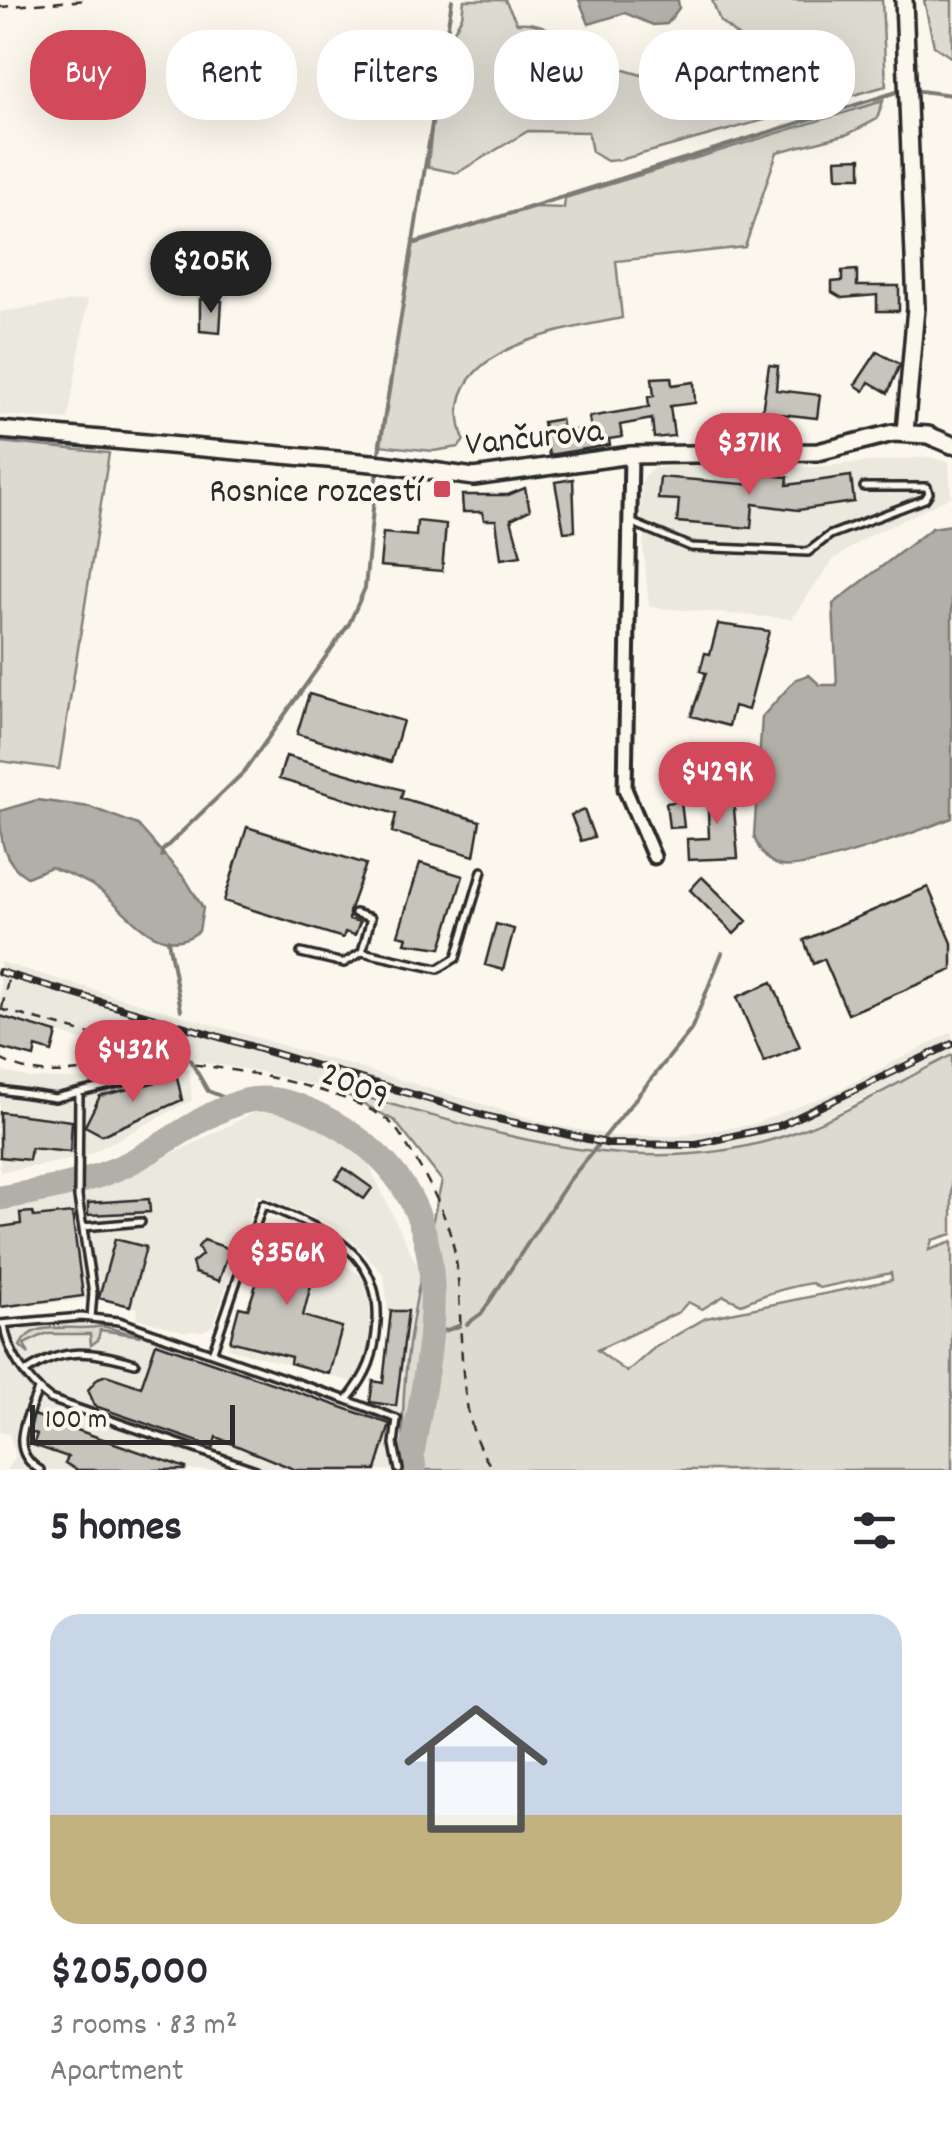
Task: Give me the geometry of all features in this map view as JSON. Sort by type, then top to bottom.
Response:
[{"type":"street","points":[[904,0],[916,308],[905,432]]},
{"type":"street","name":"Vančurova","points":[[0,430],[384,464],[474,478],[631,456],[818,452],[905,432],[952,444]]},
{"type":"street","points":[[631,456],[626,789],[654,857]]},
{"type":"lane","points":[[630,522],[692,547],[808,552],[830,535],[926,498],[929,493],[927,486],[916,484],[864,487]]},
{"type":"lane","points":[[362,952],[428,969],[449,964],[456,958],[482,871]]},
{"type":"lane","points":[[301,954],[344,963],[362,952],[372,918],[355,913]]},
{"type":"lane","points":[[0,1090],[55,1098],[148,1076]]},
{"type":"lane","points":[[79,1093],[78,1197],[93,1293],[91,1318]]},
{"type":"lane","points":[[213,1351],[262,1204],[340,1241],[367,1267],[375,1282],[375,1354],[367,1376],[347,1400]]},
{"type":"lane","points":[[83,1227],[141,1222]]},
{"type":"lane","points":[[256,1470],[50,1399],[38,1390],[6,1343],[2,1324],[91,1318],[119,1321],[347,1400],[397,1419],[398,1470]]},
{"type":"lane","points":[[26,1372],[52,1354],[98,1353],[135,1362]]},
{"type":"lane","points":[[38,1390],[20,1448],[26,1462],[40,1470]]},
{"type":"path","points":[[0,7],[87,0]]},
{"type":"path","points":[[8,980],[1,1009],[138,1048],[159,1062]]},
{"type":"path","name":"2009","points":[[0,1059],[44,1074],[159,1062],[254,1074],[334,1094],[382,1116],[402,1137],[448,1228],[461,1296],[471,1425],[482,1456],[494,1470]]},
{"type":"shaded area","points":[[464,0],[505,0],[517,23],[551,30],[494,30],[494,120],[619,120],[619,68],[639,74],[639,120],[764,120],[607,161],[592,152],[588,132],[528,131],[457,173],[428,167],[432,120],[474,120],[474,30],[454,30]]},
{"type":"shaded area","points":[[579,0],[678,0],[679,8],[667,24],[653,25],[625,13],[589,24]]},
{"type":"shaded area","points":[[712,0],[882,0],[886,86],[855,95],[855,30],[730,30],[720,21]]},
{"type":"shaded area","points":[[924,0],[952,0],[952,58],[934,46]]},
{"type":"shaded area","points":[[883,101],[877,119],[848,134],[777,152],[745,247],[616,261],[622,318],[536,338],[483,365],[466,385],[459,409],[464,440],[459,447],[433,451],[379,445],[414,242],[535,207],[564,208],[565,198],[821,120],[855,120],[855,110]]},
{"type":"shaded area","points":[[88,299],[68,420],[0,415],[0,312]]},
{"type":"shaded area","points":[[0,442],[109,453],[59,769],[0,761]]},
{"type":"shaded area","points":[[928,457],[949,462],[951,497],[867,537],[833,560],[791,619],[649,607],[643,544],[647,526],[641,518],[641,482],[650,469],[694,464],[799,468]]},
{"type":"shaded area","points":[[952,525],[952,818],[835,857],[791,866],[773,863],[762,853],[754,836],[762,717],[796,679],[809,675],[820,685],[837,685],[833,604],[932,528]]},
{"type":"shaded area","points":[[37,800],[90,807],[138,825],[186,880],[203,908],[199,931],[185,939],[159,938],[83,880],[51,867],[27,877],[19,871],[4,849],[0,811]]},
{"type":"shaded area","points":[[0,962],[553,1125],[615,1136],[678,1136],[753,1124],[835,1092],[952,1032],[952,1055],[802,1129],[758,1144],[680,1157],[613,1156],[548,1145],[257,1071],[108,1048],[0,1015]]},
{"type":"shaded area","points":[[952,1055],[952,1234],[932,1240],[929,1250],[952,1242],[952,1470],[407,1470],[403,1438],[406,1365],[442,1181],[395,1121],[338,1090],[568,1148],[684,1155],[743,1147],[801,1130]],"holes":[[[891,1273],[892,1280],[706,1318],[654,1348],[627,1372],[597,1350],[679,1312],[688,1302],[702,1309],[724,1296],[741,1304],[812,1283],[819,1288]]]},
{"type":"shaded area","points":[[153,1067],[189,1069],[192,1100],[82,1158],[0,1172],[0,1071],[30,1078],[82,1079]]},
{"type":"shaded area","points":[[279,1110],[302,1116],[352,1146],[369,1165],[420,1272],[401,1439],[407,1470],[6,1470],[16,1456],[9,1434],[0,1432],[0,1331],[22,1326],[78,1323],[134,1331],[273,1386],[370,1402],[373,1382],[382,1383],[390,1329],[384,1275],[342,1229],[257,1194],[213,1326],[203,1331],[183,1331],[136,1318],[138,1308],[99,1298],[0,1308],[0,1207],[81,1196],[95,1183],[135,1173],[255,1112]]},
{"type":"shaded area","points":[[273,1233],[321,1246],[318,1257],[343,1264],[366,1278],[372,1332],[365,1373],[356,1383],[228,1348],[239,1307],[248,1309]]},
{"type":"shaded area","points":[[102,1326],[141,1336],[100,1330],[98,1340],[91,1345],[90,1334],[45,1334],[24,1344],[29,1354],[20,1346],[26,1337],[45,1329]]},
{"type":"building","points":[[861,158],[861,177],[837,177],[836,159]]},
{"type":"building","points":[[857,270],[857,286],[899,286],[899,311],[877,311],[877,295],[842,298],[832,292],[832,282],[842,281],[842,271]]},
{"type":"building","points":[[200,299],[222,301],[220,333],[200,331]]},
{"type":"building","points":[[877,352],[900,364],[888,393],[869,382],[864,391],[855,385]]},
{"type":"building","points":[[769,365],[778,366],[776,390],[820,395],[817,418],[762,412]]},
{"type":"building","points":[[671,377],[672,385],[694,382],[695,403],[670,406],[674,436],[654,438],[652,419],[620,425],[622,437],[609,439],[610,445],[549,455],[543,422],[561,419],[563,431],[591,428],[589,417],[649,407],[648,397],[654,396],[652,378]]},
{"type":"building","points":[[723,414],[743,415],[742,438],[721,437]]},
{"type":"building","points":[[756,474],[788,477],[787,485],[851,476],[854,502],[798,510],[753,504],[751,528],[677,522],[679,500],[658,499],[660,477],[755,485]]},
{"type":"building","points":[[573,479],[575,531],[564,532],[555,482]]},
{"type":"building","points":[[525,488],[530,510],[511,519],[521,556],[501,559],[496,520],[484,520],[482,512],[463,512],[462,495],[508,495]]},
{"type":"building","points":[[417,521],[446,524],[442,571],[380,566],[383,533],[416,536]]},
{"type":"building","points":[[718,624],[769,631],[748,710],[734,706],[729,726],[691,716],[706,673],[700,671],[705,653],[710,654]]},
{"type":"building","points":[[309,694],[403,721],[391,762],[297,734]]},
{"type":"building","points":[[286,756],[403,790],[401,798],[480,821],[474,856],[392,832],[396,814],[279,779]]},
{"type":"building","points":[[732,783],[738,858],[688,860],[687,839],[709,838],[707,784]]},
{"type":"building","points":[[681,801],[684,827],[669,828],[666,803]]},
{"type":"building","points":[[584,810],[594,837],[581,841],[571,815]]},
{"type":"building","points":[[247,827],[366,864],[349,912],[349,919],[360,922],[355,935],[345,932],[343,938],[224,901]]},
{"type":"building","points":[[420,863],[463,876],[441,948],[405,943],[407,937],[398,935]]},
{"type":"building","points":[[702,877],[747,921],[734,934],[690,890]]},
{"type":"building","points":[[928,887],[952,943],[952,970],[848,1014],[824,959],[813,964],[804,940]]},
{"type":"building","points":[[496,924],[514,929],[503,970],[485,965]]},
{"type":"building","points":[[772,982],[800,1047],[764,1062],[737,997]]},
{"type":"building","points":[[0,1016],[57,1033],[52,1052],[36,1047],[34,1057],[0,1048]]},
{"type":"building","points":[[177,1077],[182,1100],[102,1135],[85,1126],[100,1096]]},
{"type":"building","points":[[0,1112],[72,1121],[70,1152],[31,1148],[29,1160],[0,1157]]},
{"type":"building","points":[[344,1168],[372,1188],[364,1199],[336,1179]]},
{"type":"building","points":[[149,1199],[150,1212],[88,1215],[88,1203]]},
{"type":"building","points":[[33,1212],[34,1217],[72,1213],[83,1296],[0,1307],[0,1227],[21,1224],[20,1213]]},
{"type":"building","points":[[273,1233],[321,1246],[303,1316],[342,1327],[329,1374],[290,1363],[291,1357],[230,1341],[239,1307],[248,1309]]},
{"type":"building","points":[[115,1239],[146,1247],[130,1306],[99,1298]]},
{"type":"building","points":[[204,1240],[230,1249],[219,1281],[195,1273],[192,1263],[202,1255],[198,1247]]},
{"type":"building","points":[[391,1311],[408,1311],[396,1406],[370,1402],[373,1381],[383,1383]]},
{"type":"building","points":[[156,1343],[390,1424],[376,1470],[296,1470],[216,1437],[213,1447],[95,1406],[88,1390],[98,1378],[106,1375],[141,1387]]},
{"type":"building","points":[[34,1415],[186,1468],[77,1470],[65,1463],[68,1457],[33,1445],[37,1434],[29,1432]]},
{"type":"waterway","points":[[378,459],[452,0]]},
{"type":"waterway","points":[[416,243],[903,90]]},
{"type":"waterway","points":[[912,90],[952,95]]},
{"type":"waterway","points":[[162,856],[162,851],[244,772],[349,624],[365,588],[377,469]]},
{"type":"waterway","points":[[168,940],[181,1010]]},
{"type":"waterway","points":[[467,1324],[482,1313],[568,1182],[691,1030],[722,953]]},
{"type":"waterway","points":[[190,1060],[208,1091],[238,1103]]},
{"type":"waterway","points":[[0,1198],[95,1177],[139,1158],[209,1116],[250,1100],[286,1102],[332,1122],[375,1153],[405,1189],[422,1228],[431,1270],[432,1314],[412,1454],[414,1470]]},
{"type":"waterway","points":[[432,1335],[459,1326]]},
{"type":"railway","points":[[0,972],[489,1117],[610,1144],[692,1145],[779,1126],[952,1044]]},
{"type":"place","name":"Rosnice rozcestí","points":[[442,489]]}]
